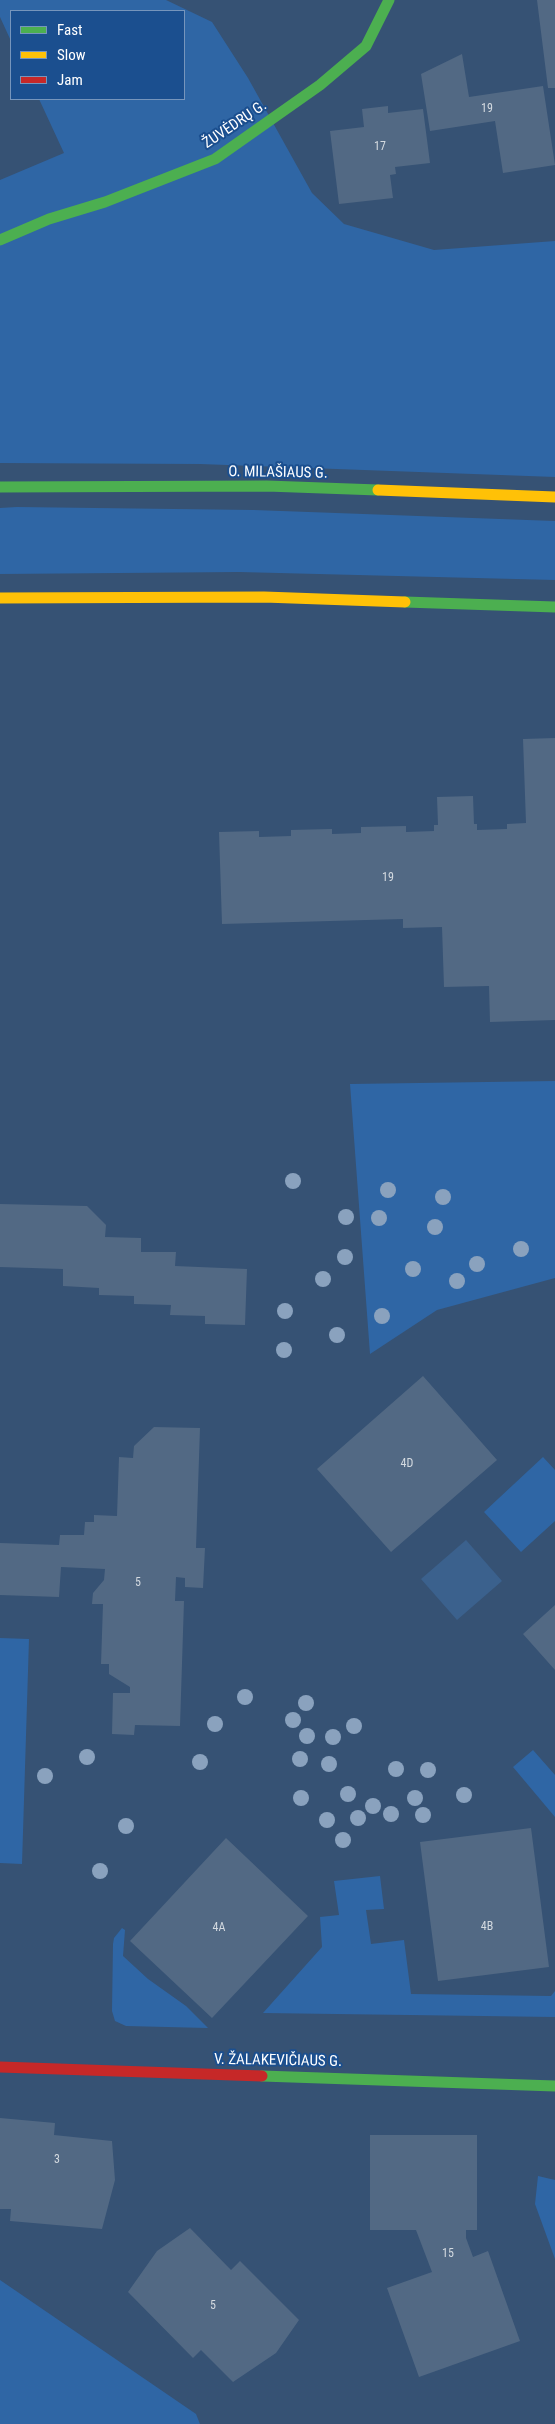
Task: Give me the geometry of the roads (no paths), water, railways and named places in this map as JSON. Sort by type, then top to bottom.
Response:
[{"type":"main road","name":"ŽUVĖDRŲ G.","points":[[0,240],[49,218],[105,202],[215,159],[320,85],[366,46],[390,0]]},
{"type":"main road","name":"O. MILAŠIAUS G.","points":[[0,487],[78,485],[267,486],[555,497]]},
{"type":"main road","points":[[0,598],[99,596],[264,597],[555,607]]},
{"type":"main road","name":"V. ŽALAKEVIČIAUS G.","points":[[0,2068],[555,2086]]}]
